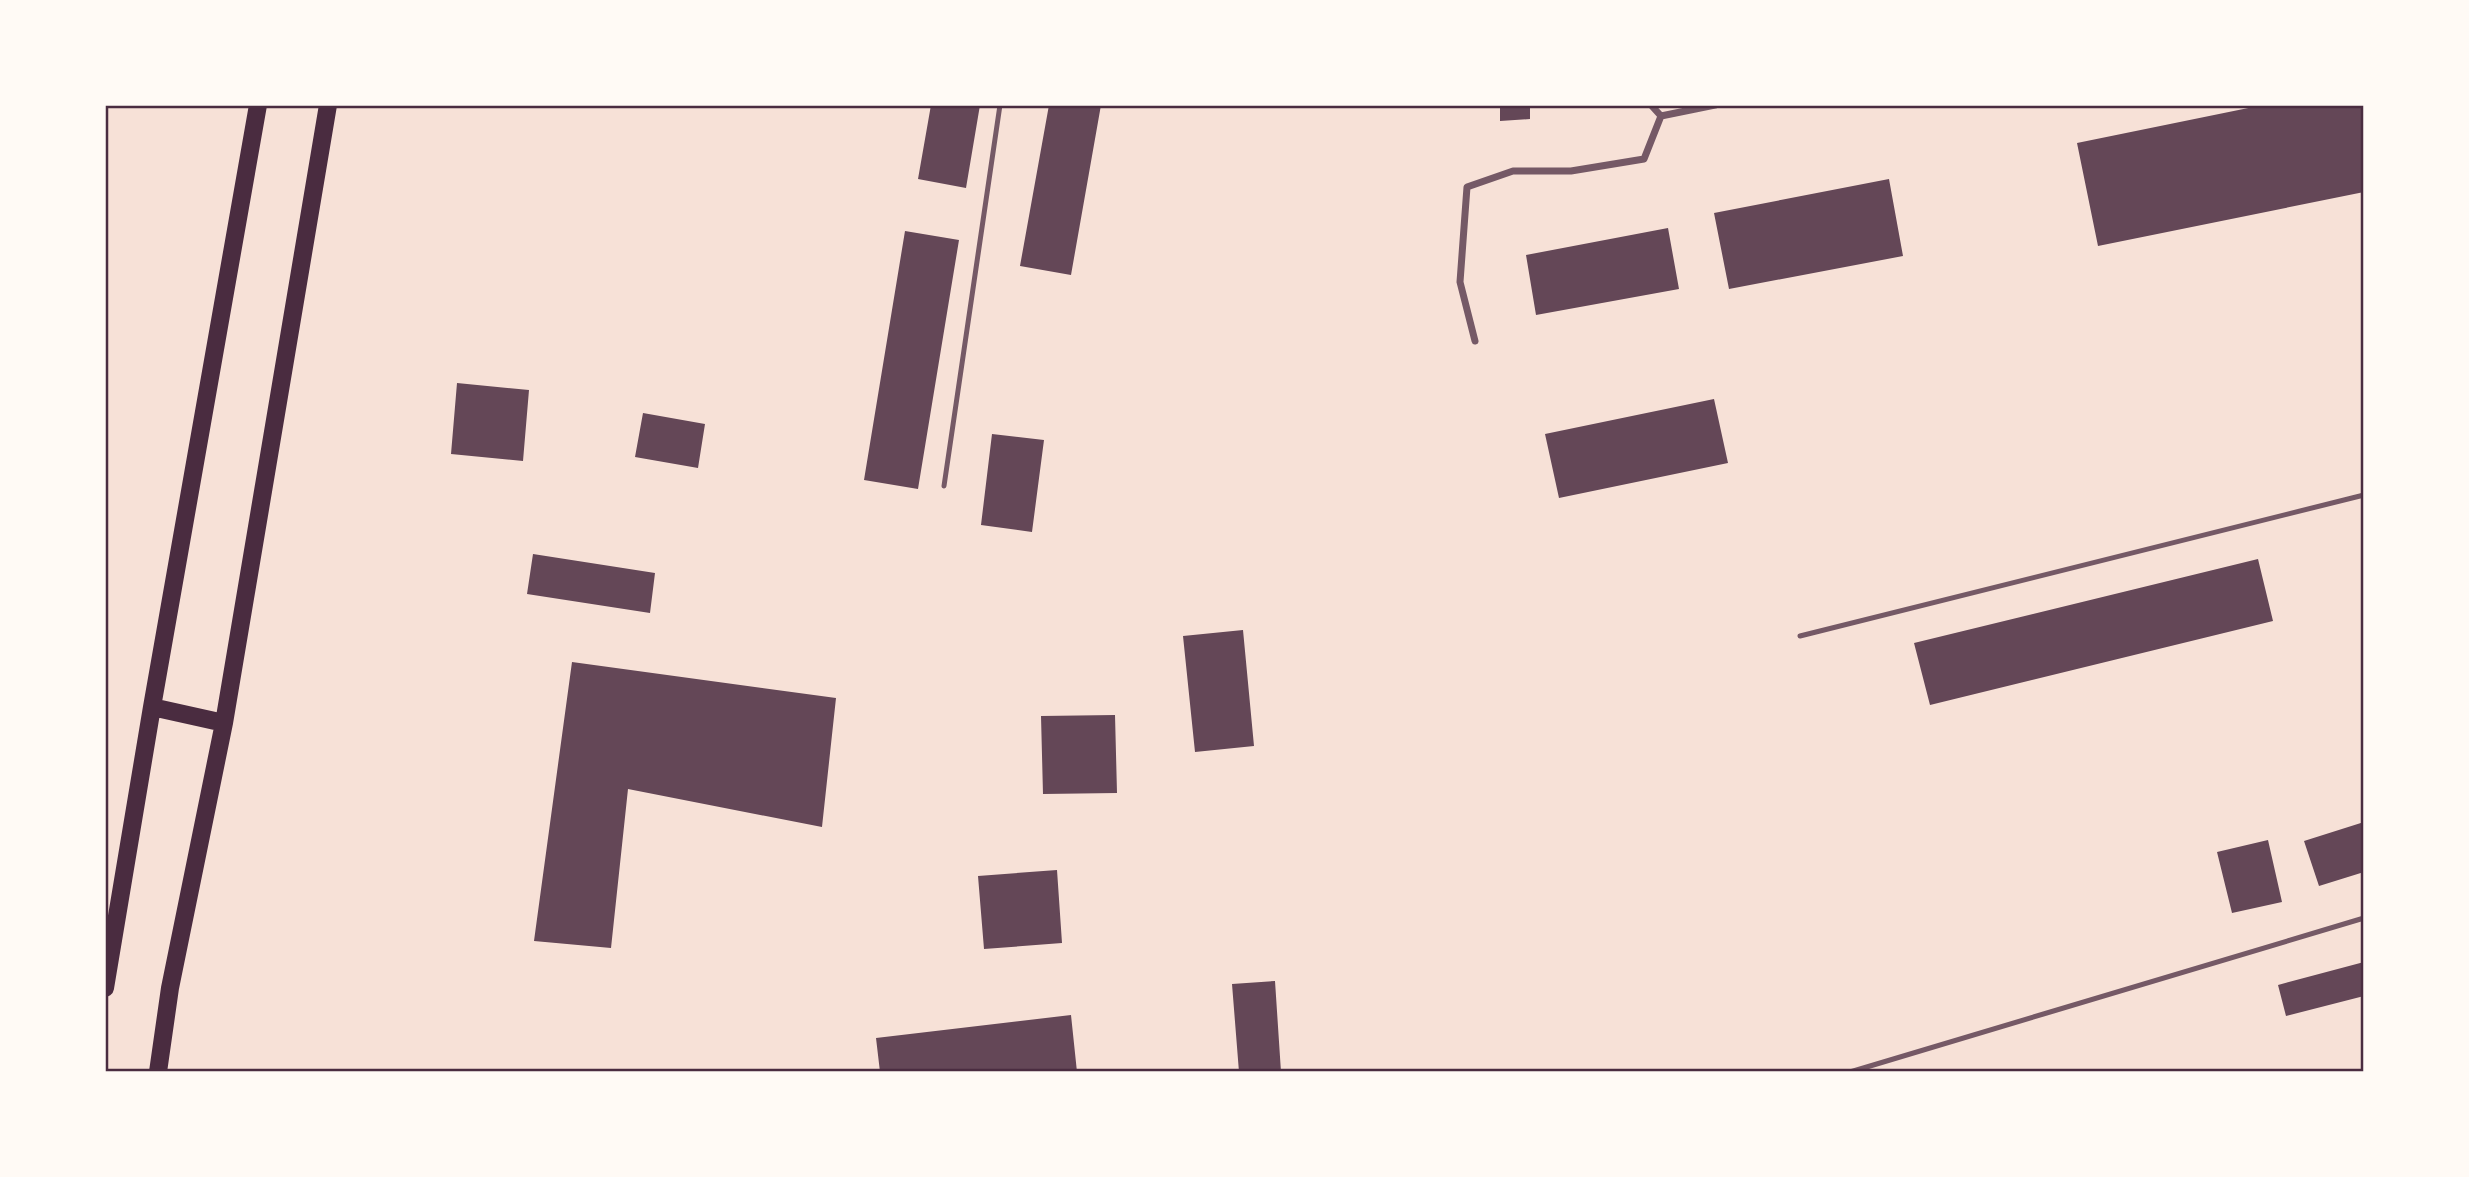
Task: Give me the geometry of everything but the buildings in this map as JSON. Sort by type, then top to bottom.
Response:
[{"type":"main road","points":[[105,989],[258,105]]},
{"type":"main road","points":[[158,1072],[170,988],[224,723],[328,105]]},
{"type":"main road","points":[[152,707],[224,723]]},
{"type":"street","points":[[1651,105],[1661,116]]},
{"type":"street","points":[[1661,116],[1715,105]]},
{"type":"street","points":[[1475,341],[1460,282],[1467,187],[1513,170],[1571,171],[1644,159],[1661,116]]},
{"type":"lane","points":[[944,486],[1000,105]]},
{"type":"lane","points":[[1800,636],[2364,495]]},
{"type":"lane","points":[[1850,1072],[2364,918]]}]
